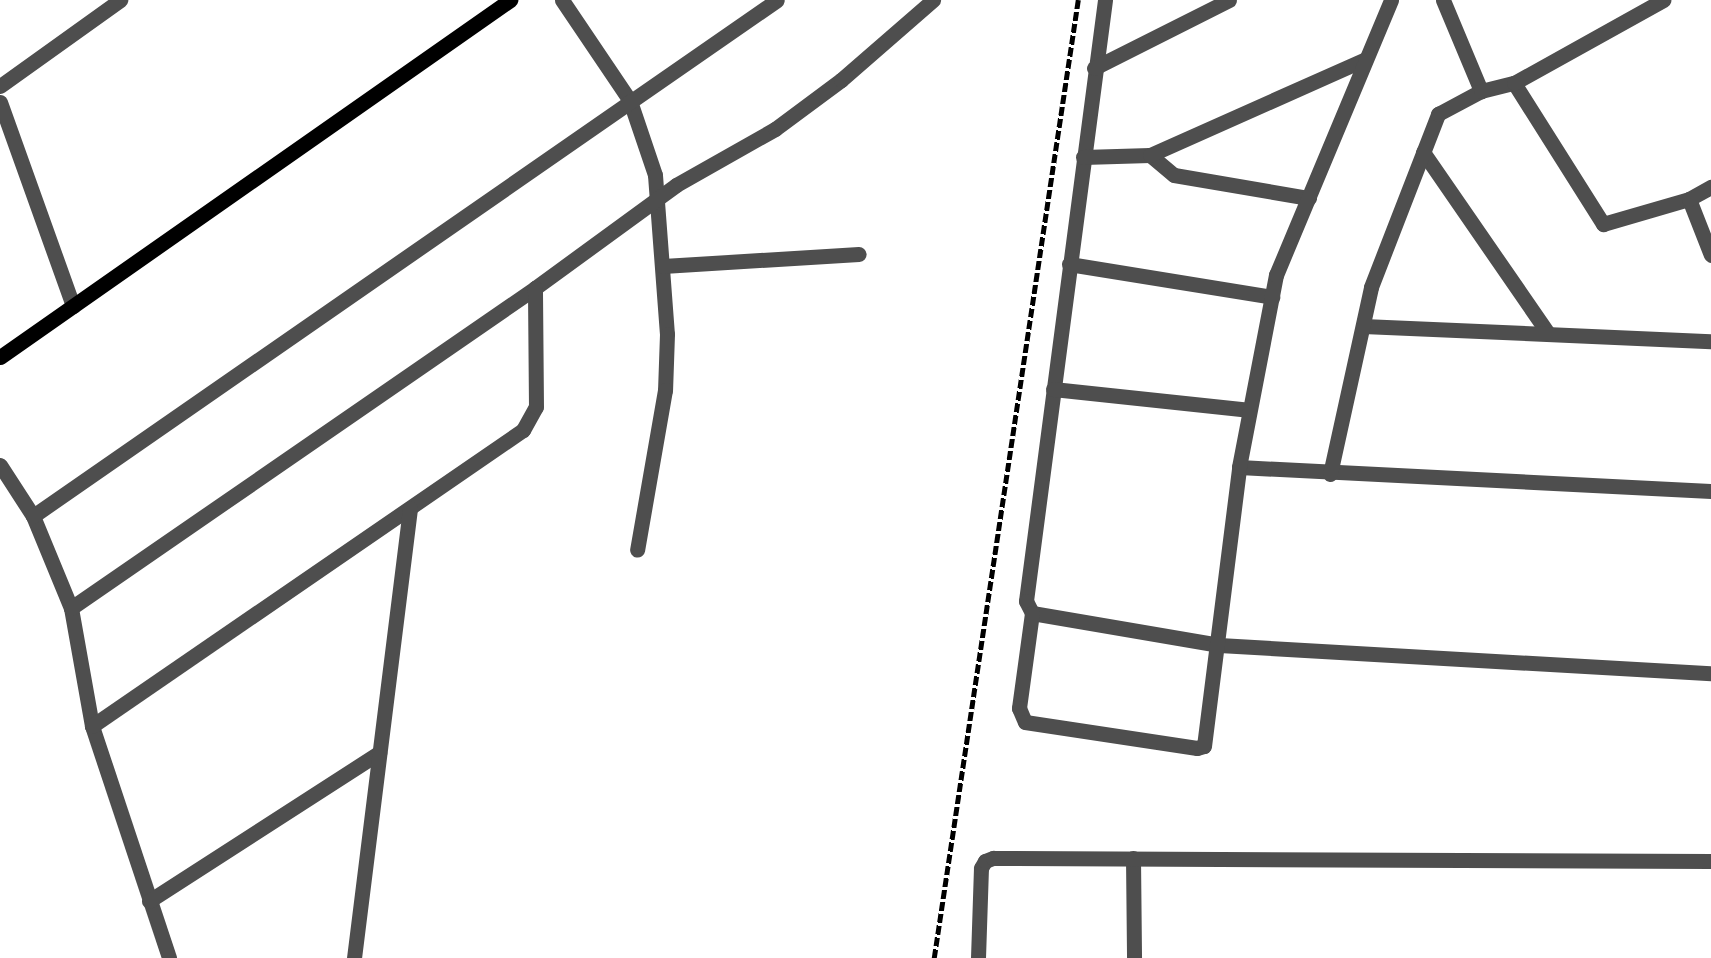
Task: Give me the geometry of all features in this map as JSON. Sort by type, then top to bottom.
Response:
[{"type":"main road","points":[[0,357],[510,0]]},
{"type":"street","points":[[0,86],[120,0]]},
{"type":"street","points":[[562,0],[630,101],[647,147],[657,198],[663,266],[665,390],[637,550]]},
{"type":"street","points":[[33,516],[777,0]]},
{"type":"street","points":[[71,608],[535,288],[689,176],[775,129],[841,80],[933,0]]},
{"type":"street","points":[[1105,0],[1094,68],[1026,601],[1032,614],[1018,708],[1025,722],[1197,748],[1204,746],[1219,645],[1239,467],[1248,410],[1276,275],[1391,0]]},
{"type":"street","points":[[1094,68],[1229,0]]},
{"type":"street","points":[[1443,0],[1481,91]]},
{"type":"street","points":[[1330,474],[1371,287],[1438,114],[1481,91],[1514,83],[1663,0]]},
{"type":"street","points":[[1083,157],[1150,155],[1366,59]]},
{"type":"street","points":[[1514,83],[1604,224],[1689,199],[1711,187]]},
{"type":"street","points":[[0,102],[73,306]]},
{"type":"street","points":[[1423,152],[1547,332]]},
{"type":"street","points":[[1150,155],[1174,176],[1308,198]]},
{"type":"street","points":[[1689,199],[1711,255]]},
{"type":"street","points":[[663,266],[859,254]]},
{"type":"street","points":[[1070,264],[1272,297]]},
{"type":"street","points":[[92,726],[523,430],[536,407],[535,288]]},
{"type":"street","points":[[1363,326],[1547,332],[1711,341]]},
{"type":"street","points":[[1053,389],[1248,410]]},
{"type":"street","points":[[0,465],[33,516],[71,608],[92,726],[169,958]]},
{"type":"street","points":[[1239,467],[1330,474],[1711,491]]},
{"type":"street","points":[[354,958],[410,508]]},
{"type":"street","points":[[1032,614],[1219,645],[1711,673]]},
{"type":"street","points":[[149,901],[379,753]]},
{"type":"street","points":[[978,958],[981,868],[985,861],[1133,858],[1711,861]]},
{"type":"street","points":[[1133,858],[1134,958]]},
{"type":"railway","points":[[934,958],[1078,0]]}]
